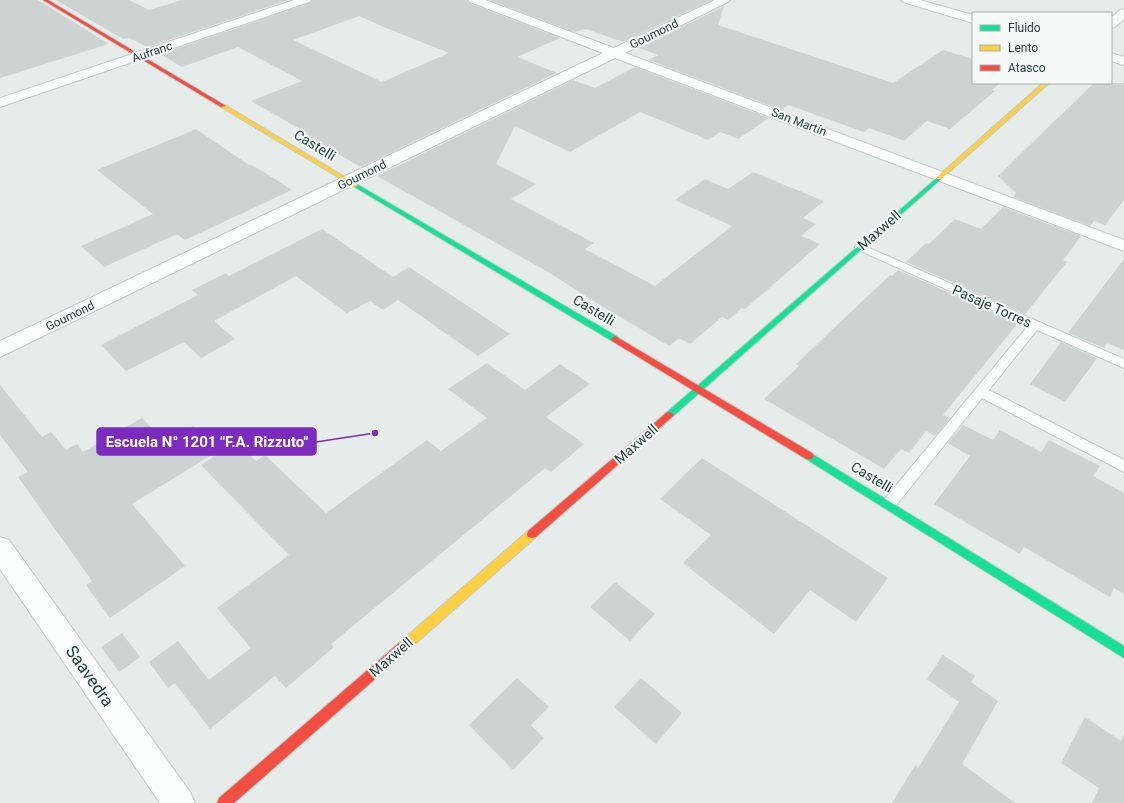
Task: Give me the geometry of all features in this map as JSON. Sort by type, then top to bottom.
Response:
[{"type":"street","name":"Castelli","points":[[45,0],[699,389],[889,504],[1124,652]]},
{"type":"street","name":"Aufranc","points":[[0,103],[304,0]]},
{"type":"street","name":"San Martín","points":[[474,0],[615,52],[1124,246]]},
{"type":"street","name":"Goumond","points":[[0,350],[724,0]]},
{"type":"street","points":[[907,0],[972,18]]},
{"type":"street","points":[[1112,23],[1124,13]]},
{"type":"street","points":[[1112,57],[1124,61]]},
{"type":"street","name":"Maxwell","points":[[224,803],[699,389],[1045,84]]},
{"type":"street","name":"Saavedra","points":[[0,548],[180,803]]},
{"type":"lane","name":"Pasaje Torres","points":[[860,247],[1124,364]]},
{"type":"lane","points":[[889,504],[1035,325]]},
{"type":"lane","points":[[981,392],[1124,466]]},
{"type":"building","points":[[0,0],[38,0],[109,44],[0,78]]},
{"type":"building","points":[[56,0],[129,0],[149,10],[182,0],[289,0],[147,47],[129,38],[123,39]]},
{"type":"building","points":[[312,0],[466,0],[469,3],[560,38],[517,57],[557,73],[361,167],[305,135],[309,134],[251,101],[302,81],[238,47],[182,67],[160,54],[309,3]],"holes":[[[359,16],[449,53],[382,82],[293,40]]]},
{"type":"building","points":[[489,0],[712,0],[623,42],[586,29],[574,32]]},
{"type":"building","points":[[724,6],[718,25],[893,83],[943,50],[972,59],[972,84],[999,84],[992,90],[995,91],[950,129],[927,121],[904,141],[869,128],[864,132],[788,105],[781,110],[648,60],[659,55],[639,48]]},
{"type":"building","points":[[635,67],[769,118],[738,139],[720,132],[708,140],[640,112],[570,152],[515,126],[496,164],[536,184],[511,199],[594,243],[585,249],[655,286],[732,226],[675,200],[705,179],[728,189],[753,172],[824,201],[803,218],[816,224],[801,236],[820,244],[745,309],[742,308],[728,320],[722,317],[690,344],[679,338],[669,346],[548,272],[377,176],[573,80],[595,88]]},
{"type":"building","points":[[1124,83],[1124,200],[1105,225],[1094,221],[1090,226],[1013,197],[1016,193],[998,176],[1093,84]]},
{"type":"building","points":[[196,129],[249,165],[264,172],[292,190],[185,240],[177,234],[104,267],[81,246],[153,214],[97,170]]},
{"type":"building","points":[[1003,207],[1081,236],[1063,261],[1067,262],[1025,314],[906,262],[926,243],[929,244],[955,219],[981,229]]},
{"type":"building","points":[[322,229],[393,277],[409,267],[510,334],[478,356],[398,300],[383,310],[370,301],[347,313],[296,276],[214,321],[235,339],[201,358],[184,342],[126,371],[101,345],[198,295],[192,290],[226,273],[229,276]]},
{"type":"building","points":[[1124,259],[1124,350],[1107,343],[1104,348],[1068,333]]},
{"type":"building","points":[[898,270],[1018,323],[943,415],[950,418],[935,436],[926,431],[909,453],[901,449],[884,469],[764,399],[799,366],[796,364],[890,275],[892,276]]},
{"type":"building","points":[[1061,342],[1097,358],[1065,402],[1030,384]]},
{"type":"building","points":[[487,363],[525,390],[560,364],[590,384],[546,417],[584,444],[551,472],[545,468],[331,644],[334,647],[286,688],[275,676],[210,729],[175,683],[168,688],[149,662],[178,641],[209,680],[251,648],[217,608],[289,555],[201,465],[236,442],[256,461],[265,455],[326,513],[427,440],[441,451],[487,418],[448,389]]},
{"type":"building","points":[[0,385],[42,437],[51,432],[66,450],[77,444],[83,452],[142,418],[166,443],[193,426],[218,451],[132,504],[185,566],[110,618],[86,585],[92,581],[18,477],[28,472],[0,435]]},
{"type":"building","points":[[963,425],[993,440],[1000,430],[1041,452],[1049,440],[1100,466],[1093,476],[1124,493],[1124,594],[1114,588],[1110,597],[1024,547],[1020,554],[934,504],[970,456],[948,443]]},
{"type":"building","points":[[702,458],[888,578],[856,622],[810,590],[774,634],[683,563],[711,535],[660,499]]},
{"type":"building","points":[[615,582],[655,614],[630,641],[590,607]]},
{"type":"building","points":[[122,633],[140,657],[119,672],[101,647]]},
{"type":"building","points":[[943,655],[975,676],[971,682],[998,701],[962,764],[1015,803],[892,803],[915,765],[918,768],[959,702],[927,679]]},
{"type":"building","points":[[517,678],[549,707],[531,725],[544,738],[513,770],[469,725]]},
{"type":"building","points":[[641,678],[682,713],[656,744],[614,707]]},
{"type":"building","points":[[1085,717],[1121,741],[1124,734],[1124,803],[1092,803],[1099,788],[1061,763]]},
{"type":"traffic: fast","points":[[669,415],[939,178]]},
{"type":"traffic: fast","points":[[355,185],[615,339]]},
{"type":"traffic: fast","points":[[809,456],[1124,652]]},
{"type":"traffic: slow","points":[[939,178],[1045,84]]},
{"type":"traffic: slow","points":[[223,106],[355,185]]},
{"type":"traffic: slow","points":[[403,647],[532,534]]},
{"type":"traffic: jam","points":[[45,0],[223,106]]},
{"type":"traffic: jam","points":[[615,339],[809,456]]},
{"type":"traffic: jam","points":[[532,534],[669,415]]},
{"type":"traffic: jam","points":[[224,803],[403,647]]},
{"type":"place","name":"Escuela N° 1201 \"F.A. Rizzuto\"","points":[[375,433]]}]
